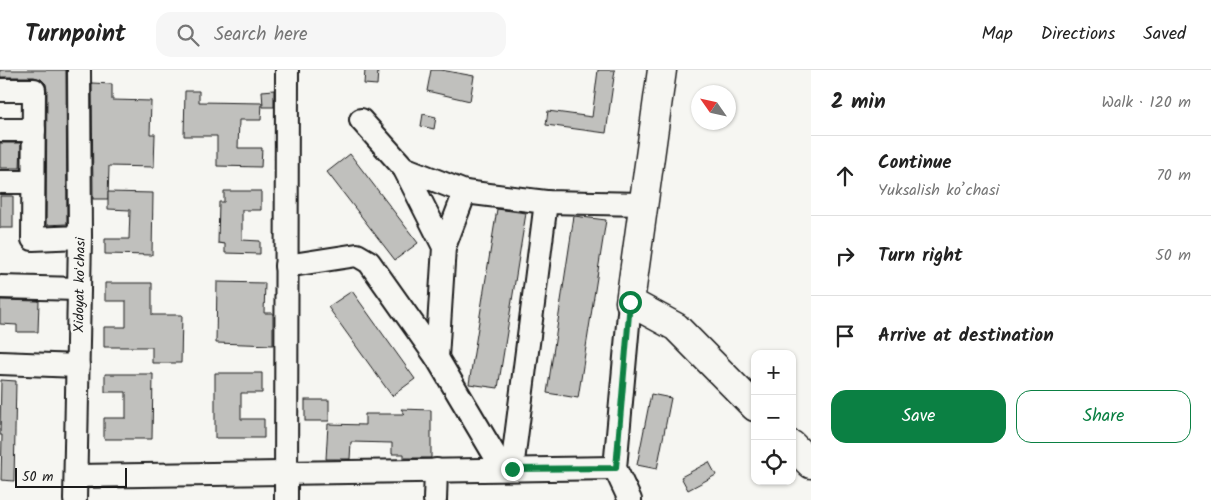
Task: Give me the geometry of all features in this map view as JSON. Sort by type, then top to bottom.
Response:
[{"type":"main road","points":[[662,70],[630,302],[676,326],[751,403]]},
{"type":"main road","points":[[796,449],[811,464]]},
{"type":"street","name":"Xidoyat koʻchasi","points":[[75,500],[80,237],[79,70]]},
{"type":"street","points":[[286,500],[287,70]]},
{"type":"street","points":[[0,90],[34,90],[33,239],[80,237]]},
{"type":"street","points":[[361,120],[404,168],[444,247]]},
{"type":"street","points":[[0,130],[34,130]]},
{"type":"street","points":[[404,168],[465,192],[546,202],[643,204]]},
{"type":"street","points":[[0,182],[33,182]]},
{"type":"street","points":[[437,358],[444,247],[465,192]]},
{"type":"street","points":[[507,469],[546,202]]},
{"type":"street","points":[[286,266],[357,255],[369,262],[437,358],[507,469]]},
{"type":"street","points":[[0,287],[79,289]]},
{"type":"street","points":[[630,302],[616,468],[630,500]]},
{"type":"street","points":[[0,363],[78,366]]},
{"type":"street","points":[[76,476],[616,468]]},
{"type":"street","points":[[434,500],[436,470]]},
{"type":"building","points":[[0,70],[66,70],[67,224],[46,225],[46,84],[41,79],[34,77],[0,77]]},
{"type":"building","points":[[365,70],[378,70],[377,85],[364,84]]},
{"type":"building","points":[[431,70],[474,76],[470,101],[427,91]]},
{"type":"building","points":[[598,70],[615,70],[606,133],[546,125],[548,111],[592,117]]},
{"type":"building","points":[[92,83],[112,84],[112,100],[151,101],[150,134],[155,134],[154,167],[109,166],[108,199],[93,199]]},
{"type":"building","points":[[274,90],[274,107],[263,107],[262,91]]},
{"type":"building","points":[[185,91],[199,91],[199,102],[262,103],[261,120],[239,120],[238,148],[262,148],[261,167],[217,166],[217,136],[184,136]]},
{"type":"building","points":[[423,114],[436,117],[434,129],[421,126]]},
{"type":"building","points":[[0,143],[21,143],[20,168],[0,168]]},
{"type":"building","points":[[350,154],[418,243],[395,260],[327,172]]},
{"type":"building","points":[[224,191],[261,191],[261,210],[242,210],[242,240],[260,241],[260,254],[225,253],[225,244],[218,243],[219,202],[224,202]]},
{"type":"building","points":[[108,192],[153,193],[152,255],[105,254],[105,239],[129,239],[130,210],[108,209]]},
{"type":"building","points":[[0,196],[13,196],[13,228],[0,228]]},
{"type":"building","points":[[497,209],[526,213],[498,388],[469,384]]},
{"type":"building","points":[[574,216],[606,220],[578,398],[547,393]]},
{"type":"building","points":[[217,282],[265,283],[264,313],[273,313],[273,345],[216,343]]},
{"type":"building","points":[[105,283],[152,283],[152,315],[182,315],[181,363],[152,363],[152,347],[104,347],[104,327],[126,327],[126,301],[105,301]]},
{"type":"building","points":[[352,291],[415,379],[392,396],[328,307]]},
{"type":"building","points":[[0,300],[39,301],[38,332],[17,332],[17,325],[0,324]]},
{"type":"building","points":[[215,373],[262,373],[262,393],[241,393],[241,419],[264,419],[264,438],[215,438]]},
{"type":"building","points":[[105,374],[153,374],[152,439],[104,439],[104,418],[126,418],[126,392],[105,392]]},
{"type":"building","points":[[1,380],[16,381],[14,481],[1,480]]},
{"type":"building","points":[[651,394],[671,398],[657,469],[637,465]]},
{"type":"building","points":[[305,400],[329,400],[329,421],[305,421]]},
{"type":"building","points":[[401,409],[431,410],[431,458],[404,458],[404,454],[392,454],[392,443],[351,442],[350,459],[326,459],[328,424],[365,425],[365,414],[405,414]]},
{"type":"building","points":[[709,462],[716,475],[688,490],[681,477]]},
{"type":"route","points":[[512,469],[616,468],[630,302]]}]
